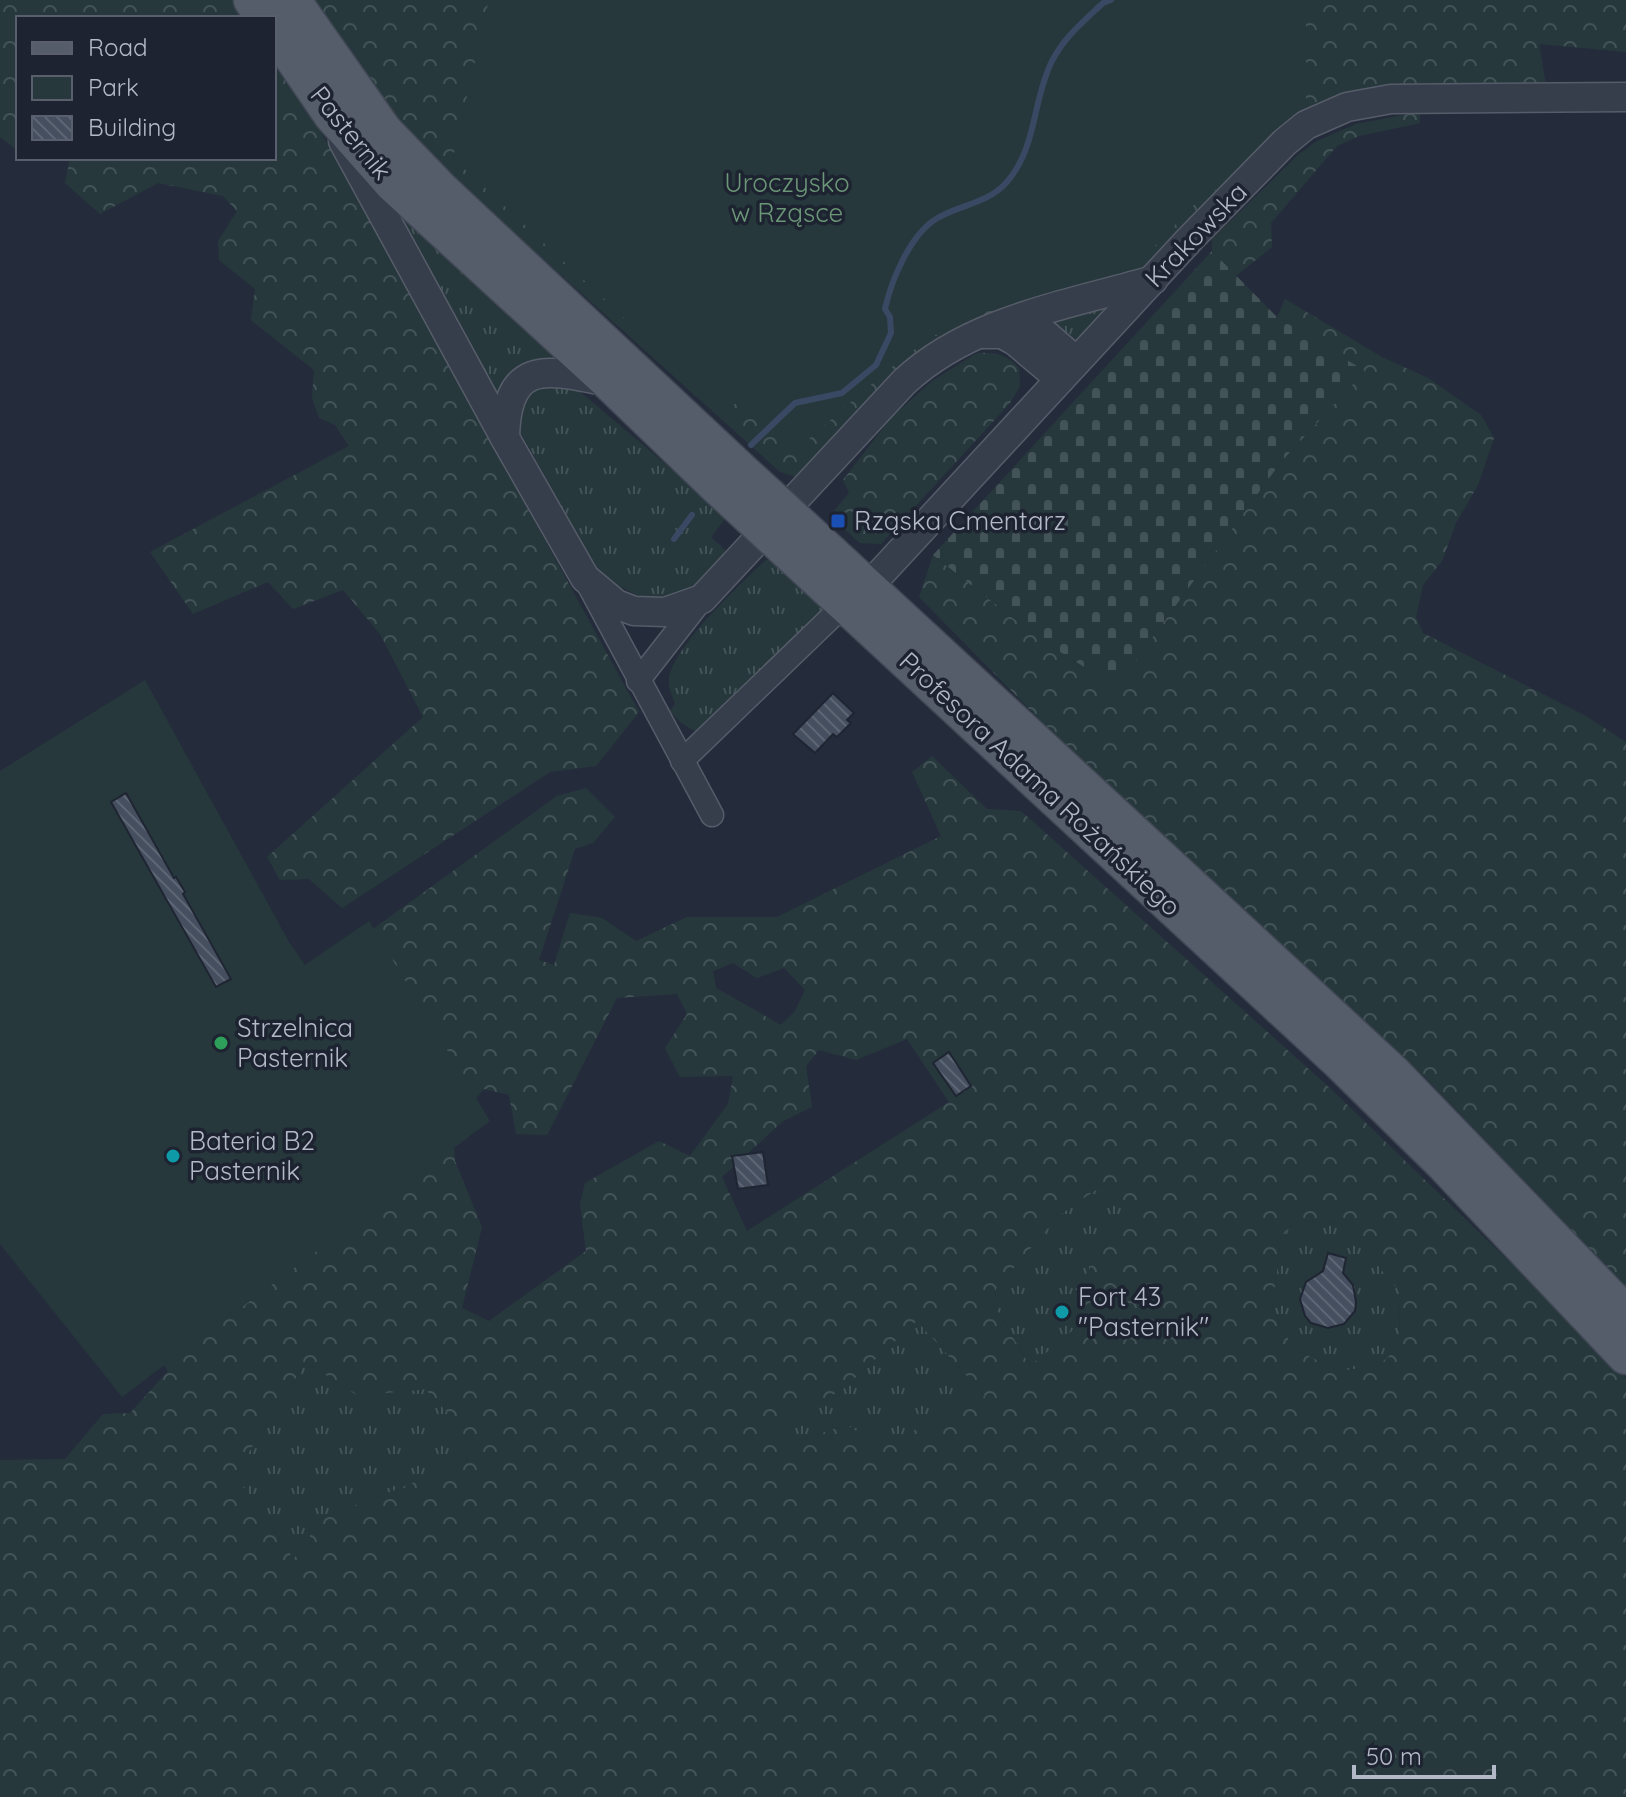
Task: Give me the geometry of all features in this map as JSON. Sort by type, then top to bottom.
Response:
[{"type":"main road","name":"Pasternik","points":[[292,0],[384,131],[441,190]]},
{"type":"main road","name":"Pasternik","points":[[276,33],[332,115],[393,184],[439,228]]},
{"type":"main road","name":"Profesora Adama Rożańskiego","points":[[441,190],[728,478],[1382,1062],[1626,1314]]},
{"type":"main road","name":"Profesora Adama Rożańskiego","points":[[439,228],[609,382],[728,478]]},
{"type":"main road","name":"Profesora Adama Rożańskiego","points":[[857,595],[1445,1165],[1626,1356]]},
{"type":"street","name":"Krakowska","points":[[857,595],[1153,280],[1285,142],[1306,125],[1330,112],[1391,99],[1626,97]]},
{"type":"street","points":[[332,115],[349,154],[585,578],[712,815]]},
{"type":"street","points":[[638,681],[702,599],[904,382],[952,346],[981,334],[1018,319],[1153,280]]},
{"type":"street","points":[[1018,319],[1037,327],[1068,370]]},
{"type":"street","points":[[981,334],[1002,334],[1068,370]]},
{"type":"street","points":[[505,438],[508,402],[517,385],[527,379],[557,373],[609,382]]},
{"type":"street","points":[[585,578],[616,604],[634,611],[665,612],[702,599]]},
{"type":"street","points":[[682,761],[857,595]]},
{"type":"green space","points":[[0,0],[237,0],[247,16],[16,16],[16,149],[0,137]]},
{"type":"green space","name":"Uroczysko w Rząsce","points":[[313,0],[1626,0],[1626,52],[1539,44],[1546,85],[1396,85],[1323,102],[1275,132],[1149,267],[952,332],[889,380],[800,478],[780,472],[440,166],[377,100]]},
{"type":"green space","name":"Uroczysko w Rząsce","points":[[489,0],[1306,0],[1306,106],[1278,126],[1219,193],[1211,187],[1135,267],[1064,293],[1062,298],[994,309],[952,325],[888,370],[810,438],[799,452],[745,400],[722,409],[453,158]]},
{"type":"green space","points":[[276,62],[328,144],[639,712],[596,766],[550,772],[342,908],[309,879],[280,880],[267,857],[423,717],[380,634],[343,590],[293,609],[268,582],[193,614],[150,552],[349,446],[335,425],[319,418],[312,398],[314,370],[251,320],[255,289],[219,260],[218,241],[237,211],[223,196],[158,183],[100,214],[65,183],[70,160],[276,160]]},
{"type":"green space","points":[[1419,112],[1420,123],[1359,136],[1337,146],[1271,223],[1272,247],[1236,276],[1212,251],[1212,239],[1298,155],[1317,141],[1356,124]]},
{"type":"green space","points":[[387,199],[558,358],[531,365],[497,397]]},
{"type":"green space","points":[[1212,251],[1277,317],[1365,371],[1281,462],[1116,687],[1041,640],[933,555]]},
{"type":"green space","points":[[1285,299],[1382,357],[1428,378],[1481,415],[1494,438],[1478,485],[1456,523],[1442,561],[1423,585],[1416,617],[1423,633],[1584,715],[1626,742],[1626,1287],[1424,1076],[1221,893],[1056,736],[919,597],[933,555],[1041,640],[1116,687],[1281,462],[1364,372],[1277,317]]},
{"type":"green space","points":[[1114,303],[1077,347],[1049,320]]},
{"type":"green space","points":[[977,353],[1000,355],[1019,368],[1020,386],[1010,403],[881,544],[860,543],[830,516],[849,493],[843,480],[891,418],[932,381]]},
{"type":"green space","points":[[549,381],[578,390],[727,516],[711,537],[729,554],[686,594],[643,598],[601,577],[517,426],[524,396]]},
{"type":"green space","points":[[766,560],[773,560],[827,606],[821,619],[698,733],[680,722],[670,711],[675,704],[669,683],[673,667],[694,634]]},
{"type":"green space","name":"Strzelnica Pasternik","points":[[145,680],[289,942],[305,965],[369,921],[490,1121],[122,1397],[0,1244],[0,771]]},
{"type":"green space","points":[[932,756],[987,809],[1021,811],[1330,1088],[1626,1378],[1626,1797],[0,1797],[0,1460],[65,1459],[103,1414],[130,1413],[168,1371],[138,1328],[359,939],[557,796],[586,788],[615,817],[593,843],[575,849],[539,960],[554,965],[570,913],[602,918],[636,941],[687,917],[777,917],[941,836],[912,772]],"holes":[[[733,963],[757,978],[784,968],[805,990],[795,1011],[781,1025],[716,988],[713,971]],[[677,994],[687,1014],[665,1048],[680,1077],[733,1076],[728,1104],[690,1156],[659,1141],[585,1183],[580,1204],[586,1251],[489,1321],[462,1308],[482,1227],[455,1161],[453,1125],[484,1089],[509,1095],[516,1134],[547,1135],[617,998]],[[907,1039],[949,1102],[747,1231],[722,1177],[783,1121],[812,1107],[806,1066],[819,1050],[856,1060]],[[1106,1183],[1131,1209],[1072,1294],[1087,1319],[1030,1366],[994,1305],[996,1289],[1058,1216]],[[1297,1221],[1343,1223],[1400,1292],[1399,1347],[1378,1366],[1340,1371],[1294,1349],[1272,1310],[1281,1237]],[[917,1321],[985,1396],[880,1447],[847,1425],[780,1446],[766,1426],[841,1391]],[[306,1362],[358,1396],[425,1389],[457,1423],[468,1461],[309,1524],[311,1548],[293,1558],[235,1474]]]},
{"type":"green space","points":[[1106,1183],[1131,1209],[1073,1294],[1087,1318],[1031,1367],[994,1305],[996,1289],[1058,1216]]},
{"type":"green space","points":[[1297,1221],[1343,1223],[1400,1292],[1399,1347],[1378,1366],[1340,1371],[1294,1349],[1272,1310],[1281,1237]]},
{"type":"green space","points":[[917,1321],[986,1396],[880,1448],[847,1425],[780,1446],[766,1426],[841,1391]]},
{"type":"green space","points":[[306,1362],[358,1396],[425,1389],[458,1423],[468,1462],[309,1524],[311,1548],[293,1558],[235,1474]]},
{"type":"building","points":[[833,693],[854,713],[847,720],[851,723],[837,737],[833,734],[815,753],[793,734]]},
{"type":"building","points":[[126,793],[185,892],[183,894],[231,979],[216,987],[111,802]]},
{"type":"building","points":[[949,1052],[971,1086],[956,1096],[933,1063]]},
{"type":"building","points":[[763,1152],[768,1185],[738,1189],[732,1156]]},
{"type":"building","points":[[1328,1253],[1346,1258],[1343,1273],[1353,1285],[1356,1302],[1355,1311],[1344,1324],[1328,1328],[1311,1323],[1305,1316],[1300,1299],[1306,1282],[1323,1271]]},
{"type":"waterway","points":[[751,445],[795,403],[842,393],[876,365],[891,333],[890,317],[885,309],[888,298],[910,247],[936,219],[990,196],[1006,183],[1029,140],[1045,78],[1056,54],[1081,24],[1103,3],[1111,0]]},
{"type":"waterway","points":[[674,539],[692,515]]},
{"type":"place","name":"Rząska Cmentarz","points":[[838,521]]},
{"type":"place","name":"Strzelnica Pasternik","points":[[221,1043]]},
{"type":"place","name":"Bateria B2 Pasternik","points":[[173,1156]]},
{"type":"place","name":"Fort 43 \"Pasternik\"","points":[[1062,1312]]}]
